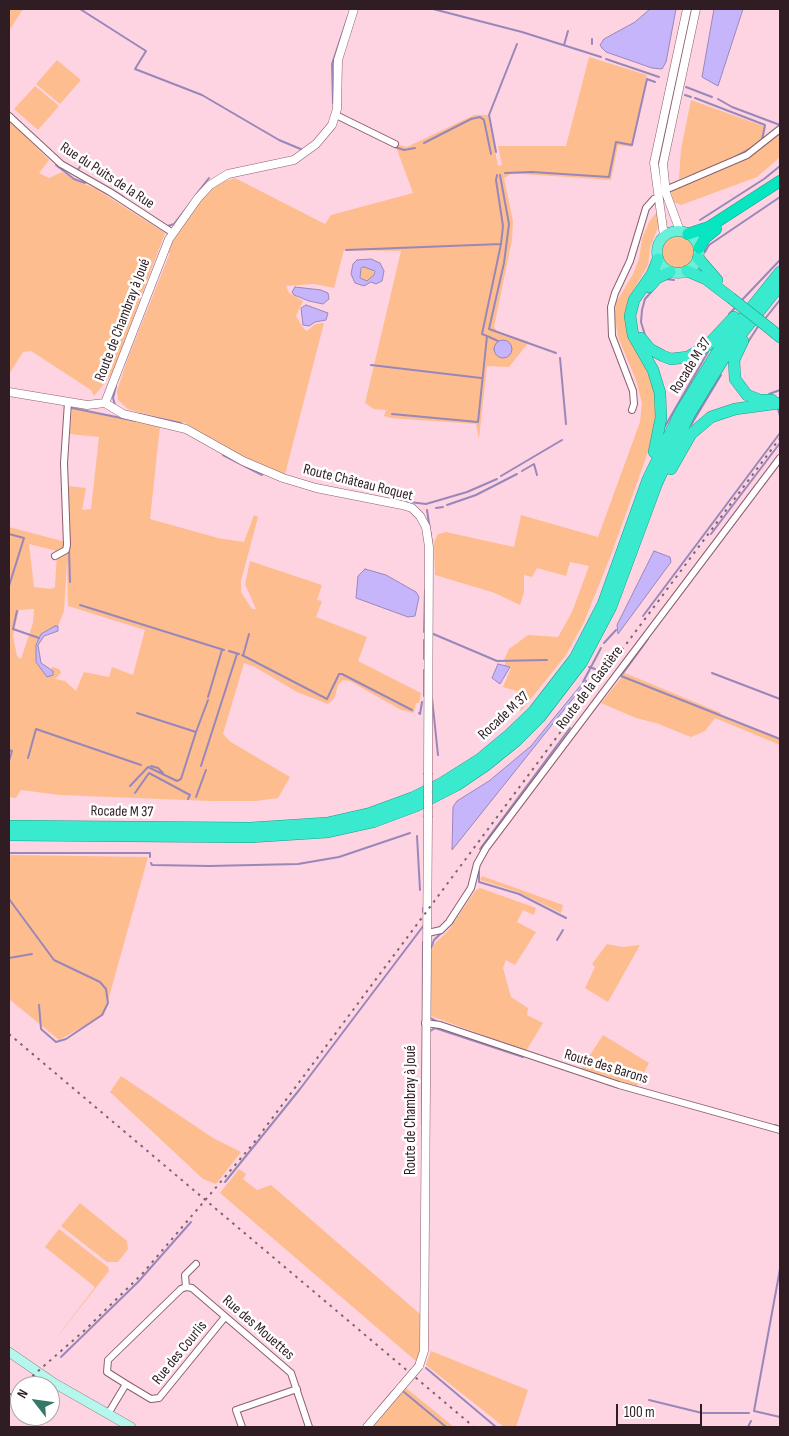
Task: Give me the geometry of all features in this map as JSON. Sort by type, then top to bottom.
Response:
[{"type":"highway","points":[[749,203],[780,175]]},
{"type":"highway","points":[[733,296],[710,274],[698,253],[709,234],[780,181]]},
{"type":"highway","points":[[684,232],[709,227],[780,185]]},
{"type":"highway","points":[[749,203],[780,190]]},
{"type":"highway","points":[[642,496],[660,432],[662,406],[657,381],[633,335],[630,316],[634,300],[652,274],[658,259]]},
{"type":"highway","points":[[687,271],[706,279],[733,296],[774,327],[780,337]]},
{"type":"highway","points":[[670,272],[657,278],[645,291],[638,302],[636,316],[638,333],[645,344],[655,353],[671,359],[688,357],[702,351],[761,287],[775,285]]},
{"type":"highway","name":"Rocade M 37","points":[[9,835],[218,838],[295,836],[368,823],[432,799],[476,773],[533,726],[562,691],[582,662],[601,629],[668,458],[694,405],[724,357],[775,285],[780,272]]},
{"type":"highway","name":"Rocade M 37","points":[[9,826],[294,827],[338,821],[371,813],[412,798],[471,765],[502,742],[526,719],[558,681],[580,648],[600,609],[642,496],[662,449],[695,386],[730,334],[775,285]]},
{"type":"highway","points":[[754,317],[734,360],[735,379],[742,391],[753,398],[767,400],[780,396]]},
{"type":"highway","points":[[643,519],[686,440],[702,422],[725,411],[780,403]]},
{"type":"main road","points":[[684,232],[695,240],[698,253],[687,271],[670,272],[660,264],[657,249],[664,236],[684,232]]},
{"type":"main road","points":[[9,1352],[54,1383],[130,1427]]},
{"type":"street","points":[[354,9],[338,60],[336,115],[396,144]]},
{"type":"street","points":[[664,236],[664,220],[654,173],[655,153],[687,9]]},
{"type":"street","points":[[684,232],[666,193],[663,164],[696,9]]},
{"type":"street","name":"Route de Chambray à Joué","points":[[105,403],[166,246],[198,198],[216,180],[238,171],[294,160],[323,137],[332,125],[336,115]]},
{"type":"street","name":"Rue du Puits de la Rue","points":[[9,116],[60,164],[110,192],[173,233]]},
{"type":"street","points":[[670,188],[747,155],[779,130]]},
{"type":"street","points":[[632,410],[634,404],[633,391],[612,336],[611,307],[615,293],[630,261],[646,208],[654,199]]},
{"type":"street","points":[[9,392],[87,406],[105,403]]},
{"type":"street","points":[[54,556],[66,550],[67,545],[64,463],[68,402]]},
{"type":"street","name":"Route Château Roquet","points":[[105,403],[118,412],[186,429],[243,462],[283,478],[340,493],[402,505],[412,508],[420,516],[426,527],[429,547],[428,773]]},
{"type":"street","name":"Route de la Gastière","points":[[428,933],[441,930],[449,922],[471,888],[482,853],[780,458]]},
{"type":"street","name":"Route de Chambray à Joué","points":[[367,1427],[419,1366],[424,1351],[428,773]]},
{"type":"street","name":"Route des Barons","points":[[426,1023],[440,1025],[619,1085],[780,1130]]},
{"type":"street","points":[[108,1414],[126,1384],[107,1372],[108,1360],[181,1289],[186,1287],[184,1275],[196,1264]]},
{"type":"street","name":"Rue des Mouettes","points":[[186,1287],[192,1288],[291,1373],[309,1427]]},
{"type":"street","name":"Rue des Courlis","points":[[126,1384],[151,1399],[159,1398],[225,1317]]},
{"type":"street","points":[[242,1427],[236,1410],[297,1389]]},
{"type":"shaded area","points":[[9,9],[23,9],[9,31]]},
{"type":"shaded area","points":[[650,9],[676,9],[666,62],[662,69],[652,68],[606,52],[602,48],[600,45],[604,39],[635,22]]},
{"type":"shaded area","points":[[714,9],[743,9],[718,86],[702,77]]},
{"type":"shaded area","points":[[589,57],[647,75],[632,147],[618,145],[611,180],[523,174],[511,174],[504,178],[513,221],[512,240],[494,327],[498,332],[529,342],[509,367],[487,366],[479,439],[476,424],[391,418],[384,416],[386,410],[374,409],[365,403],[401,251],[344,250],[334,288],[314,284],[286,286],[289,293],[303,301],[296,316],[304,329],[307,331],[315,324],[324,323],[285,474],[245,458],[185,423],[128,409],[118,400],[117,391],[128,358],[170,253],[168,252],[174,236],[202,199],[219,183],[235,178],[325,224],[331,215],[413,193],[395,144],[407,147],[474,115],[488,115],[498,166],[502,165],[498,146],[566,146]]},
{"type":"shaded area","points":[[57,60],[81,80],[60,104],[36,84]]},
{"type":"shaded area","points":[[35,86],[59,106],[38,130],[14,109]]},
{"type":"shaded area","points":[[691,100],[766,127],[763,139],[726,162],[679,179],[681,149]]},
{"type":"shaded area","points":[[9,120],[49,160],[39,173],[49,178],[62,172],[96,189],[165,233],[112,374],[94,396],[91,390],[31,351],[23,352],[9,374]]},
{"type":"shaded area","points":[[780,129],[780,157],[757,177],[681,205],[674,202],[670,188],[747,155]]},
{"type":"shaded area","points":[[656,213],[660,216],[650,248],[648,265],[629,297],[627,309],[651,378],[658,410],[652,441],[611,555],[584,622],[566,655],[521,711],[512,704],[517,691],[503,687],[511,668],[504,667],[506,661],[504,660],[509,649],[528,635],[558,637],[572,612],[589,566],[570,562],[566,576],[537,568],[532,577],[524,575],[524,592],[520,605],[495,593],[435,575],[434,542],[438,534],[446,532],[514,547],[521,515],[598,537],[640,422],[642,403],[636,380],[618,337],[615,318],[616,303],[633,274],[639,259],[642,239],[649,222]]},
{"type":"shaded area","points":[[678,235],[685,236],[690,240],[694,245],[694,259],[690,264],[685,268],[678,269],[671,268],[666,264],[662,259],[661,252],[662,245],[666,240],[671,236]]},
{"type":"shaded area","points":[[371,259],[380,263],[384,271],[382,281],[376,284],[371,282],[364,286],[355,283],[351,274],[353,264],[357,260]],"holes":[[[364,267],[375,271],[374,275],[367,281],[360,278],[361,268]]]},
{"type":"shaded area","points":[[364,267],[370,267],[374,274],[370,281],[364,281],[360,277],[360,271]]},
{"type":"shaded area","points":[[295,287],[321,290],[328,293],[329,299],[323,304],[309,301],[294,295],[292,292]]},
{"type":"shaded area","points":[[306,305],[328,313],[326,320],[315,322],[309,326],[303,325],[301,308]]},
{"type":"shaded area","points":[[503,340],[509,343],[512,349],[509,355],[503,358],[497,355],[494,349],[497,343]]},
{"type":"shaded area","points":[[72,408],[160,426],[150,519],[218,538],[244,542],[254,515],[258,517],[241,581],[241,592],[252,609],[256,609],[245,584],[250,561],[322,585],[317,600],[322,601],[316,617],[367,637],[358,661],[421,693],[414,713],[401,710],[350,681],[343,680],[338,685],[334,699],[328,704],[297,692],[255,667],[244,663],[223,734],[231,742],[290,777],[278,798],[256,801],[210,801],[60,795],[21,790],[16,798],[9,797],[9,527],[66,542],[69,486],[86,488],[82,510],[91,509],[99,437],[70,434]],"holes":[[[29,544],[57,551],[55,587],[51,589],[34,587]],[[67,561],[68,606],[145,630],[133,675],[112,667],[109,677],[84,672],[76,691],[65,681],[55,679],[61,673],[60,670],[54,667],[51,668],[53,671],[47,677],[36,662],[36,645],[41,634],[58,626],[64,611]],[[34,609],[33,623],[21,659],[17,656],[13,636],[19,610]]]},
{"type":"shaded area","points":[[654,551],[670,557],[671,562],[618,634],[617,625]]},
{"type":"shaded area","points":[[365,569],[386,575],[416,592],[419,597],[415,616],[408,617],[356,598],[358,576]]},
{"type":"shaded area","points":[[58,626],[58,631],[44,636],[38,645],[41,663],[53,671],[53,675],[47,677],[36,662],[36,645],[41,634]]},
{"type":"shaded area","points":[[498,664],[510,667],[500,684],[492,678]]},
{"type":"shaded area","points":[[625,673],[721,713],[719,716],[780,739],[780,745],[715,718],[705,731],[691,737],[656,723],[636,718],[601,703]]},
{"type":"shaded area","points":[[585,680],[587,681],[452,850],[453,807],[457,801],[489,781],[531,746]]},
{"type":"shaded area","points":[[9,855],[148,857],[104,1015],[59,1040],[9,999]]},
{"type":"shaded area","points":[[482,876],[563,905],[561,913],[518,892],[480,880]]},
{"type":"shaded area","points":[[480,888],[536,908],[534,915],[523,910],[517,922],[536,932],[515,965],[506,960],[503,968],[511,997],[528,1008],[527,1015],[543,1023],[526,1051],[431,1016],[431,954],[433,945],[448,931],[475,891]]},
{"type":"shaded area","points":[[607,944],[622,947],[640,945],[608,1002],[585,988],[595,967],[592,964]]},
{"type":"shaded area","points":[[603,1035],[649,1063],[637,1086],[581,1069]]},
{"type":"shaded area","points":[[121,1076],[213,1138],[241,1152],[216,1184],[203,1179],[110,1092]]},
{"type":"shaded area","points":[[239,1169],[246,1174],[243,1179],[257,1190],[271,1185],[420,1314],[421,1347],[417,1362],[220,1193]]},
{"type":"shaded area","points":[[80,1203],[127,1241],[128,1249],[118,1262],[107,1262],[61,1226]]},
{"type":"shaded area","points":[[59,1229],[108,1267],[109,1271],[50,1346],[95,1287],[45,1247]]},
{"type":"shaded area","points":[[431,1351],[528,1390],[516,1427],[504,1427],[426,1365]]},
{"type":"shaded area","points":[[406,1388],[454,1427],[373,1427]]},
{"type":"waterway","points":[[80,9],[146,51],[135,69],[202,95],[279,140],[303,150]]},
{"type":"waterway","points":[[433,9],[522,32],[601,57]]},
{"type":"waterway","points":[[333,103],[332,64],[348,16]]},
{"type":"waterway","points":[[564,45],[568,31]]},
{"type":"waterway","points":[[592,39],[592,44]]},
{"type":"waterway","points":[[496,152],[489,115],[517,44]]},
{"type":"waterway","points":[[606,59],[659,77]]},
{"type":"waterway","points":[[505,173],[532,172],[609,177],[616,142],[632,145],[647,79],[655,82]]},
{"type":"waterway","points":[[686,87],[712,97]]},
{"type":"waterway","points":[[685,95],[691,97]]},
{"type":"waterway","points":[[695,98],[765,125]]},
{"type":"waterway","points":[[718,99],[732,107],[780,125]]},
{"type":"waterway","points":[[424,143],[471,119],[480,117],[484,120],[491,154]]},
{"type":"waterway","points":[[762,140],[765,125]]},
{"type":"waterway","points":[[395,147],[404,150],[415,148]]},
{"type":"waterway","points":[[735,157],[750,149]]},
{"type":"waterway","points":[[77,171],[89,154]]},
{"type":"waterway","points":[[56,165],[74,179],[85,183]]},
{"type":"waterway","points":[[700,220],[764,179],[780,166]]},
{"type":"waterway","points":[[487,336],[482,334],[503,226],[496,180],[497,175]]},
{"type":"waterway","points":[[500,175],[509,224],[504,263],[489,329],[556,353]]},
{"type":"waterway","points":[[195,196],[209,178]]},
{"type":"waterway","points":[[111,189],[124,197]]},
{"type":"waterway","points":[[705,252],[709,245],[780,197]]},
{"type":"waterway","points":[[168,226],[174,224],[191,202]]},
{"type":"waterway","points":[[346,250],[501,244]]},
{"type":"waterway","points":[[741,301],[780,260]]},
{"type":"waterway","points":[[666,279],[674,280]]},
{"type":"waterway","points":[[645,335],[641,322],[642,310],[645,299],[652,291]]},
{"type":"waterway","points":[[764,320],[780,300]]},
{"type":"waterway","points":[[729,314],[736,307]]},
{"type":"waterway","points":[[748,342],[759,325]]},
{"type":"waterway","points":[[392,414],[478,422],[487,336],[498,341]]},
{"type":"waterway","points":[[664,428],[708,352]]},
{"type":"waterway","points":[[560,358],[566,424]]},
{"type":"waterway","points":[[371,365],[481,378]]},
{"type":"waterway","points":[[691,425],[721,375]]},
{"type":"waterway","points":[[115,405],[113,398],[116,386]]},
{"type":"waterway","points":[[769,394],[780,390]]},
{"type":"waterway","points":[[72,408],[136,421]]},
{"type":"waterway","points":[[778,409],[780,416]]},
{"type":"waterway","points":[[139,414],[181,423]]},
{"type":"waterway","points":[[643,616],[780,433]]},
{"type":"waterway","points":[[501,476],[562,440]]},
{"type":"waterway","points":[[711,534],[780,443]]},
{"type":"waterway","points":[[223,455],[262,475]]},
{"type":"waterway","points":[[522,471],[534,464],[537,475]]},
{"type":"waterway","points":[[447,505],[476,495],[517,474]]},
{"type":"waterway","points":[[401,501],[426,504],[467,492],[497,479]]},
{"type":"waterway","points":[[436,508],[443,507]]},
{"type":"waterway","points":[[427,510],[432,544]]},
{"type":"waterway","points":[[9,534],[24,538],[9,586]]},
{"type":"waterway","points":[[69,550],[70,582]]},
{"type":"waterway","points":[[424,632],[425,590]]},
{"type":"waterway","points":[[80,605],[224,650]]},
{"type":"waterway","points":[[17,611],[13,629],[39,638]]},
{"type":"waterway","points":[[604,643],[616,630]]},
{"type":"waterway","points":[[431,633],[497,661],[547,660]]},
{"type":"waterway","points":[[243,656],[249,634]]},
{"type":"waterway","points":[[648,639],[621,676],[780,739]]},
{"type":"waterway","points":[[424,640],[424,659]]},
{"type":"waterway","points":[[583,682],[601,648]]},
{"type":"waterway","points":[[208,697],[222,650]]},
{"type":"waterway","points":[[229,651],[239,654]]},
{"type":"waterway","points":[[201,766],[237,654]]},
{"type":"waterway","points":[[242,655],[327,699],[339,674],[342,674],[412,710]]},
{"type":"waterway","points":[[589,667],[595,669]]},
{"type":"waterway","points":[[424,670],[424,696]]},
{"type":"waterway","points":[[712,673],[780,699]]},
{"type":"waterway","points":[[432,698],[438,755]]},
{"type":"waterway","points":[[196,732],[208,700]]},
{"type":"waterway","points":[[419,713],[422,702]]},
{"type":"waterway","points":[[130,786],[148,767],[177,781],[181,779],[196,732],[137,713]]},
{"type":"waterway","points":[[480,849],[570,728]]},
{"type":"waterway","points":[[28,758],[36,729],[141,765]]},
{"type":"waterway","points":[[9,750],[12,751],[9,761]]},
{"type":"waterway","points":[[151,766],[158,768],[163,773]]},
{"type":"waterway","points":[[196,797],[206,770]]},
{"type":"waterway","points":[[135,793],[149,773],[190,795],[188,799]]},
{"type":"waterway","points":[[151,863],[152,865],[209,866],[298,864],[339,857],[410,833]]},
{"type":"waterway","points":[[417,836],[420,890]]},
{"type":"waterway","points":[[9,853],[150,853],[150,857]]},
{"type":"waterway","points":[[479,871],[479,882],[519,894],[566,918]]},
{"type":"waterway","points":[[9,899],[54,960],[100,982],[106,989],[108,1003],[102,1015],[66,1039],[56,1042],[41,1029],[39,1005]]},
{"type":"waterway","points":[[431,948],[434,940],[453,922]]},
{"type":"waterway","points":[[225,1182],[300,1089],[424,925]]},
{"type":"waterway","points":[[557,940],[563,930]]},
{"type":"waterway","points":[[422,1125],[423,942]]},
{"type":"waterway","points":[[9,958],[32,954]]},
{"type":"waterway","points":[[429,1017],[438,1022]]},
{"type":"waterway","points":[[429,1032],[435,1028],[523,1057]]},
{"type":"waterway","points":[[775,1125],[780,1127]]},
{"type":"waterway","points":[[422,1131],[422,1183]]},
{"type":"waterway","points":[[61,1357],[138,1282],[191,1222]]},
{"type":"waterway","points":[[780,1269],[754,1411],[780,1417]]},
{"type":"waterway","points":[[426,1368],[496,1427]]},
{"type":"waterway","points":[[377,1410],[393,1391]]},
{"type":"waterway","points":[[404,1392],[446,1427]]},
{"type":"waterway","points":[[649,1400],[702,1413],[749,1413]]},
{"type":"waterway","points":[[748,1427],[751,1421]]},
{"type":"railway","points":[[32,1376],[85,1330],[143,1273],[253,1144],[780,438]]},
{"type":"railway","points":[[9,1034],[474,1427]]}]
